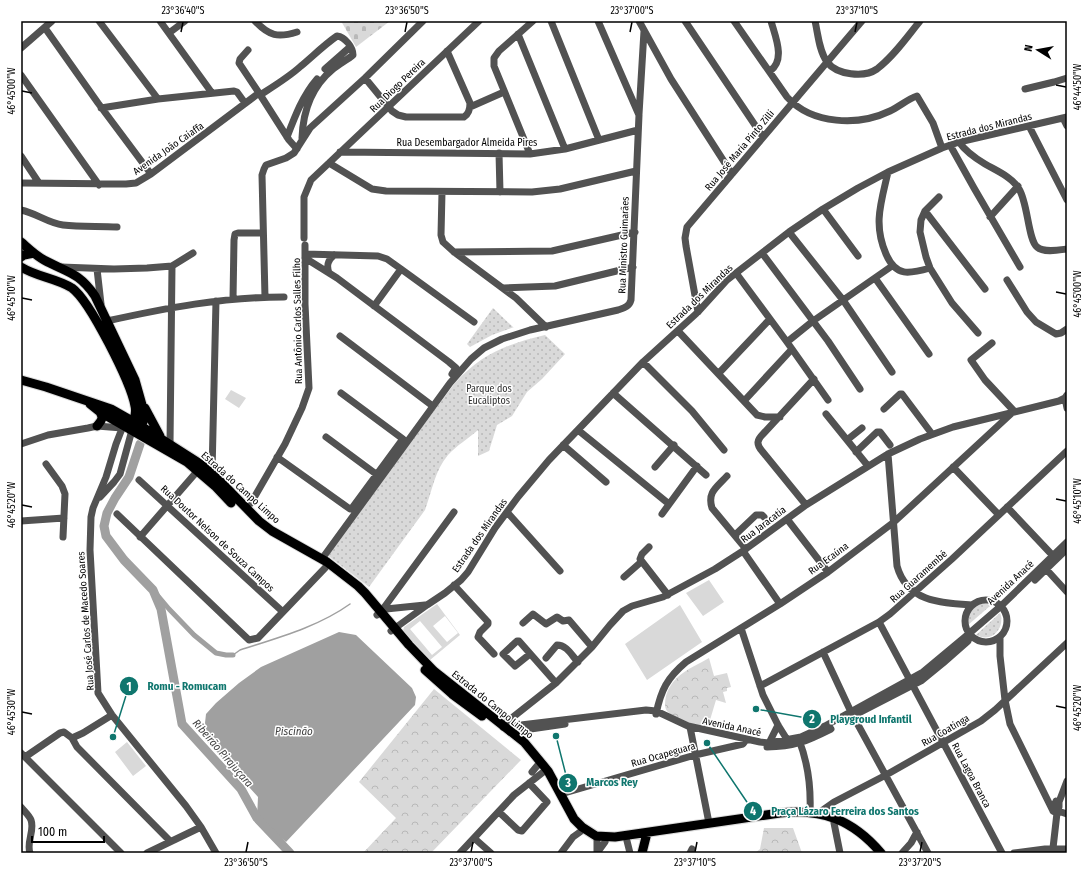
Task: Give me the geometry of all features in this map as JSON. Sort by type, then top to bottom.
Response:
[{"type":"main road","points":[[21,242],[34,253],[49,262],[73,273],[89,287],[101,308],[135,380],[143,404],[153,426],[162,439]]},
{"type":"main road","points":[[21,257],[34,253]]},
{"type":"main road","points":[[22,266],[62,282],[79,295],[103,333],[121,370],[122,380],[130,410],[130,426]]},
{"type":"main road","points":[[21,380],[46,386],[111,409],[130,426]]},
{"type":"main road","points":[[84,399],[100,412],[130,426]]},
{"type":"main road","points":[[130,426],[144,417],[143,404]]},
{"type":"main road","points":[[97,426],[103,417],[100,412]]},
{"type":"main road","name":"Estrada do Campo Limpo","points":[[130,426],[187,462],[200,468]]},
{"type":"main road","name":"Estrada do Campo Limpo","points":[[130,426],[162,439],[170,444],[200,468],[272,531],[335,567],[365,593],[393,630],[438,683],[505,729],[536,756],[548,771],[577,823],[596,836],[615,837],[646,835],[795,817],[806,817],[834,823],[858,836],[874,853]]},
{"type":"main road","name":"Estrada do Campo Limpo","points":[[209,476],[248,519],[262,531],[325,568],[380,612]]},
{"type":"main road","name":"Estrada do Campo Limpo","points":[[505,729],[519,746],[534,774],[557,797],[576,833],[601,841],[627,841],[646,835],[708,823],[794,811],[814,813],[838,820],[857,830],[881,853]]},
{"type":"main road","points":[[642,853],[646,835]]},
{"type":"street","points":[[21,48],[52,21]]},
{"type":"street","points":[[99,21],[158,99]]},
{"type":"street","points":[[160,21],[212,93]]},
{"type":"street","points":[[169,33],[185,21]]},
{"type":"street","points":[[256,21],[264,29],[274,35],[284,36],[297,32]]},
{"type":"street","points":[[265,297],[262,175],[264,169],[269,164],[286,158],[297,149],[310,128],[323,114],[365,78],[423,21]]},
{"type":"street","name":"Rua Diogo Pereira","points":[[329,163],[478,21]]},
{"type":"street","points":[[530,154],[494,66],[494,58],[533,21]]},
{"type":"street","points":[[551,21],[599,140]]},
{"type":"street","points":[[598,21],[639,115]]},
{"type":"street","points":[[639,21],[675,85],[732,174]]},
{"type":"street","points":[[684,21],[763,137]]},
{"type":"street","points":[[734,21],[787,97],[793,102],[821,118],[855,120],[890,111],[917,96],[933,123],[942,148]]},
{"type":"street","points":[[770,71],[777,63],[779,56],[771,21]]},
{"type":"street","points":[[815,21],[827,62],[848,74],[858,75],[874,71],[884,63],[920,21]]},
{"type":"street","name":"Rua José Maria Pinto Zilli","points":[[698,312],[686,246],[685,233],[687,227],[691,220],[732,174],[861,21]]},
{"type":"street","points":[[45,28],[101,108],[151,174]]},
{"type":"street","name":"Rua Ministro Guimarães","points":[[546,327],[618,310],[628,306],[631,300],[635,232],[636,171],[644,31]]},
{"type":"street","points":[[518,34],[565,149]]},
{"type":"street","name":"Avenida João Caiaffa","points":[[21,183],[99,185],[132,184],[151,174],[246,103],[283,80],[337,36],[344,38],[350,46]]},
{"type":"street","points":[[287,137],[301,103],[311,86],[324,70],[350,46],[354,51],[353,55],[327,74],[312,94],[303,120],[302,139]]},
{"type":"street","points":[[248,50],[240,59],[239,63],[287,137],[297,149]]},
{"type":"street","points":[[365,78],[388,107],[398,115],[406,117],[459,117],[467,115],[470,107],[467,97],[447,51]]},
{"type":"street","points":[[21,75],[99,185]]},
{"type":"street","points":[[1025,89],[1067,78]]},
{"type":"street","points":[[101,108],[158,99],[236,92],[240,94],[246,103]]},
{"type":"street","points":[[470,107],[504,92]]},
{"type":"street","points":[[630,95],[635,96],[640,94]]},
{"type":"street","points":[[1065,117],[1067,126]]},
{"type":"street","name":"Estrada dos Mirandas","points":[[393,630],[440,596],[468,572],[495,528],[527,484],[643,362],[698,312],[716,291],[762,252],[823,209],[888,172],[950,145],[1065,117]]},
{"type":"street","points":[[1029,126],[1067,200]]},
{"type":"street","name":"Rua Desembargador Almeida Pires","points":[[340,152],[530,154],[565,149],[638,130]]},
{"type":"street","points":[[960,142],[969,154],[1008,177],[1018,186],[1024,198],[1032,239],[1036,246],[1043,250],[1067,249]]},
{"type":"street","points":[[950,145],[1020,267]]},
{"type":"street","points":[[499,153],[500,192]]},
{"type":"street","points":[[21,156],[39,183]]},
{"type":"street","points":[[329,163],[356,181],[378,191],[546,191],[636,171]]},
{"type":"street","name":"Rua Antônio Carlos Salles Filho","points":[[251,503],[302,408],[309,388],[304,197],[311,180],[329,163]]},
{"type":"street","points":[[888,172],[878,221],[882,242],[892,266],[900,272],[905,273],[912,273],[930,268]]},
{"type":"street","points":[[990,217],[1018,186]]},
{"type":"street","points":[[442,192],[441,239],[443,242],[454,252],[504,288],[546,327]]},
{"type":"street","points":[[939,197],[925,212],[921,220],[920,232],[930,268],[957,309],[978,333]]},
{"type":"street","points":[[823,209],[858,256]]},
{"type":"street","points":[[21,210],[30,212],[46,220],[62,225],[117,227]]},
{"type":"street","points":[[925,212],[985,288]]},
{"type":"street","points":[[454,252],[552,251],[635,232]]},
{"type":"street","points":[[789,232],[843,300],[892,372]]},
{"type":"street","points":[[233,299],[234,236],[238,233],[264,233]]},
{"type":"street","points":[[762,252],[838,354],[860,389]]},
{"type":"street","points":[[60,267],[97,269],[172,266],[193,253]]},
{"type":"street","points":[[305,256],[334,254],[378,256],[387,259],[474,322]]},
{"type":"street","points":[[329,273],[328,263],[334,254]]},
{"type":"street","points":[[277,457],[350,509],[456,368],[305,256]]},
{"type":"street","points":[[170,444],[172,266]]},
{"type":"street","points":[[787,342],[813,321],[892,266]]},
{"type":"street","points":[[504,288],[556,286],[633,267]]},
{"type":"street","points":[[374,306],[401,268]]},
{"type":"street","points":[[97,269],[101,308]]},
{"type":"street","points":[[736,273],[828,400]]},
{"type":"street","points":[[874,278],[929,354]]},
{"type":"street","points":[[1007,280],[1027,312],[1036,322],[1056,334],[1067,329]]},
{"type":"street","points":[[107,321],[172,307],[216,301],[284,297]]},
{"type":"street","points":[[209,476],[216,301]]},
{"type":"street","points":[[718,374],[770,319]]},
{"type":"street","points":[[324,556],[459,370],[484,348],[511,336],[546,327]]},
{"type":"street","points":[[678,331],[759,416],[780,417]]},
{"type":"street","points":[[340,336],[430,404]]},
{"type":"street","points":[[992,342],[971,360],[985,380],[1014,411]]},
{"type":"street","points":[[744,401],[792,349]]},
{"type":"street","points":[[643,362],[692,411],[724,450]]},
{"type":"street","points":[[806,505],[762,451],[758,445],[758,439],[814,379]]},
{"type":"street","points":[[341,393],[403,439]]},
{"type":"street","points":[[613,393],[706,475]]},
{"type":"street","points":[[884,408],[900,394],[902,394],[932,434]]},
{"type":"street","points":[[1066,397],[1067,408]]},
{"type":"street","name":"Rua Jaracatia","points":[[505,729],[578,662],[623,611],[632,606],[653,601],[668,595],[715,569],[745,550],[806,505],[888,454],[903,446],[953,427],[1048,404],[1066,397]]},
{"type":"street","name":"Rua Ecaúna","points":[[656,713],[662,690],[677,669],[828,572],[894,522],[1014,411]]},
{"type":"street","points":[[826,414],[868,466]]},
{"type":"street","points":[[21,444],[48,435],[97,426],[130,426]]},
{"type":"street","name":"Rua José Carlos de Macedo Soares","points":[[130,426],[106,477],[92,512],[90,541],[97,686],[100,697],[112,715],[186,806],[201,827],[216,853]]},
{"type":"street","name":"Rua José Carlos de Macedo Soares","points":[[98,500],[120,474],[130,426]]},
{"type":"street","points":[[847,440],[862,428]]},
{"type":"street","points":[[578,430],[670,504]]},
{"type":"street","points":[[856,452],[877,432],[880,432],[890,445]]},
{"type":"street","points":[[326,437],[376,474]]},
{"type":"street","points":[[563,445],[606,482]]},
{"type":"street","points":[[655,467],[674,446]]},
{"type":"street","name":"Rua Guaramembé","points":[[760,686],[879,622],[915,593],[1067,451]]},
{"type":"street","points":[[888,454],[897,566],[904,583],[915,593],[930,599],[951,604],[972,605]]},
{"type":"street","points":[[46,464],[64,490],[66,499],[63,537]]},
{"type":"street","points":[[662,514],[697,466]]},
{"type":"street","points":[[953,467],[999,514]]},
{"type":"street","points":[[140,537],[167,504],[200,468]]},
{"type":"street","points":[[727,476],[711,492],[710,497],[712,508],[735,535],[780,604]]},
{"type":"street","points":[[106,477],[106,481],[108,483],[114,482]]},
{"type":"street","name":"Rua Doutor Nelson de Souza Campos","points":[[139,480],[167,504],[283,612]]},
{"type":"street","points":[[1007,507],[1054,558]]},
{"type":"street","points":[[380,612],[454,512]]},
{"type":"street","points":[[507,512],[560,571]]},
{"type":"street","points":[[117,514],[249,640],[258,638],[325,568]]},
{"type":"street","points":[[735,535],[756,515],[762,515],[764,517]]},
{"type":"street","points":[[21,520],[64,518]]},
{"type":"street","points":[[787,518],[828,572]]},
{"type":"street","name":"Avenida Anacé","points":[[1002,607],[1046,569],[1067,542]]},
{"type":"street","points":[[650,547],[640,556],[641,562],[668,595]]},
{"type":"street","name":"Avenida Anacé","points":[[505,729],[637,713],[656,713],[690,729],[767,747],[784,746],[800,741],[912,682],[971,635],[1054,558],[1067,550]]},
{"type":"street","points":[[624,577],[641,562]]},
{"type":"street","points":[[1046,569],[1067,592]]},
{"type":"street","points":[[454,585],[488,622],[478,637],[494,654]]},
{"type":"street","points":[[1000,637],[991,641],[982,641],[971,635],[965,623],[967,613],[972,605],[978,601],[991,600],[997,602],[1002,607],[1007,619],[1007,625],[1000,637],[1000,656],[1005,700],[1010,724],[1050,806],[1056,812],[1067,814]]},
{"type":"street","name":"Estrada dos Mirandas","points":[[380,612],[427,604]]},
{"type":"street","points":[[951,604],[967,613]]},
{"type":"street","points":[[523,622],[533,614],[546,624],[557,617],[563,621],[569,620],[592,647]]},
{"type":"street","name":"Rua Lagoa Branca","points":[[879,622],[1002,853]]},
{"type":"street","points":[[741,628],[760,686],[778,725],[788,741]]},
{"type":"street","points":[[991,641],[1000,656]]},
{"type":"street","name":"Rua Coatinga","points":[[814,813],[886,775],[981,721],[1067,643]]},
{"type":"street","points":[[546,658],[557,645],[560,645],[568,650],[578,662]]},
{"type":"street","points":[[823,652],[852,714],[928,853]]},
{"type":"street","points":[[530,654],[556,683]]},
{"type":"street","points":[[72,738],[112,715]]},
{"type":"street","points":[[769,743],[778,725]]},
{"type":"street","points":[[690,729],[708,823]]},
{"type":"street","points":[[120,853],[23,755],[64,732],[72,738],[77,747],[170,841]]},
{"type":"street","points":[[800,741],[805,759],[814,813]]},
{"type":"street","name":"Avenida Anacé","points":[[745,742],[769,743],[800,741]]},
{"type":"street","name":"Rua Ocapeguara","points":[[561,794],[745,742]]},
{"type":"street","points":[[460,853],[534,774],[547,801],[521,831],[518,830],[499,812]]},
{"type":"street","points":[[1048,850],[1057,801],[1065,790],[1067,781]]},
{"type":"street","points":[[1045,794],[1057,801]]},
{"type":"street","points":[[21,807],[28,815],[32,823],[28,845],[30,853]]},
{"type":"street","points":[[834,823],[840,853]]},
{"type":"street","points":[[147,853],[201,827]]},
{"type":"street","points":[[902,853],[911,844],[917,832]]},
{"type":"street","points":[[561,853],[576,833]]},
{"type":"street","points":[[474,838],[491,853]]},
{"type":"street","points":[[597,853],[601,841]]},
{"type":"street","points":[[627,841],[630,853]]},
{"type":"street","points":[[1014,853],[1067,849]]},
{"type":"green space","points":[[341,21],[390,21],[356,47]]},
{"type":"green space","points":[[493,308],[514,327],[492,335],[470,347],[467,344]]},
{"type":"green space","name":"Parque dos Eucaliptos","points":[[545,335],[565,354],[542,379],[527,392],[512,416],[497,425],[489,451],[478,456],[478,430],[448,455],[437,474],[425,510],[369,587],[326,554],[455,383],[465,373],[485,357],[507,346]]},
{"type":"green space","points":[[231,390],[246,398],[239,408],[225,399]]},
{"type":"green space","points":[[709,580],[724,602],[703,616],[686,593]]},
{"type":"green space","points":[[978,603],[988,604],[990,606],[968,625],[968,612]]},
{"type":"green space","points":[[437,604],[460,635],[430,660],[407,637],[403,631],[404,627]],"holes":[[[445,616],[458,633],[447,642],[433,626]],[[420,621],[442,647],[432,655],[410,629]]]},
{"type":"green space","points":[[680,605],[702,642],[647,680],[625,644]]},
{"type":"green space","points":[[1000,613],[1001,624],[996,633],[989,637],[976,635]]},
{"type":"green space","points":[[709,658],[714,676],[727,673],[731,687],[727,688],[727,691],[723,692],[726,703],[716,700],[707,730],[675,718],[667,711],[665,704],[666,696],[673,682],[689,669]]},
{"type":"green space","points":[[434,689],[521,760],[431,853],[363,853],[396,818],[359,782]]},
{"type":"green space","points":[[127,742],[146,766],[133,776],[115,752]]},
{"type":"green space","points":[[764,828],[793,828],[802,853],[755,853],[760,849]]},
{"type":"water","name":"Piscinão","points":[[339,632],[356,635],[412,688],[416,697],[415,705],[286,842],[257,818],[258,797],[207,741],[204,732],[206,714],[239,683],[261,667]]},
{"type":"waterway","name":"Ribeirão Pirajuçara","points":[[140,444],[129,477],[107,513],[104,526],[106,536],[124,560],[153,590],[161,609],[182,724],[241,789],[257,818],[290,853]]},
{"type":"waterway","points":[[153,590],[194,635],[216,653],[233,655]]},
{"type":"waterway","points":[[233,655],[240,650],[283,636],[325,619],[350,604]]},
{"type":"place","name":"Playgroud Infantil","points":[[756,709]]},
{"type":"place","name":"Marcos Rey","points":[[556,736]]},
{"type":"place","name":"Romu - Romucam","points":[[113,737]]},
{"type":"place","name":"Praça Lázaro Ferreira dos Santos","points":[[707,743]]}]
